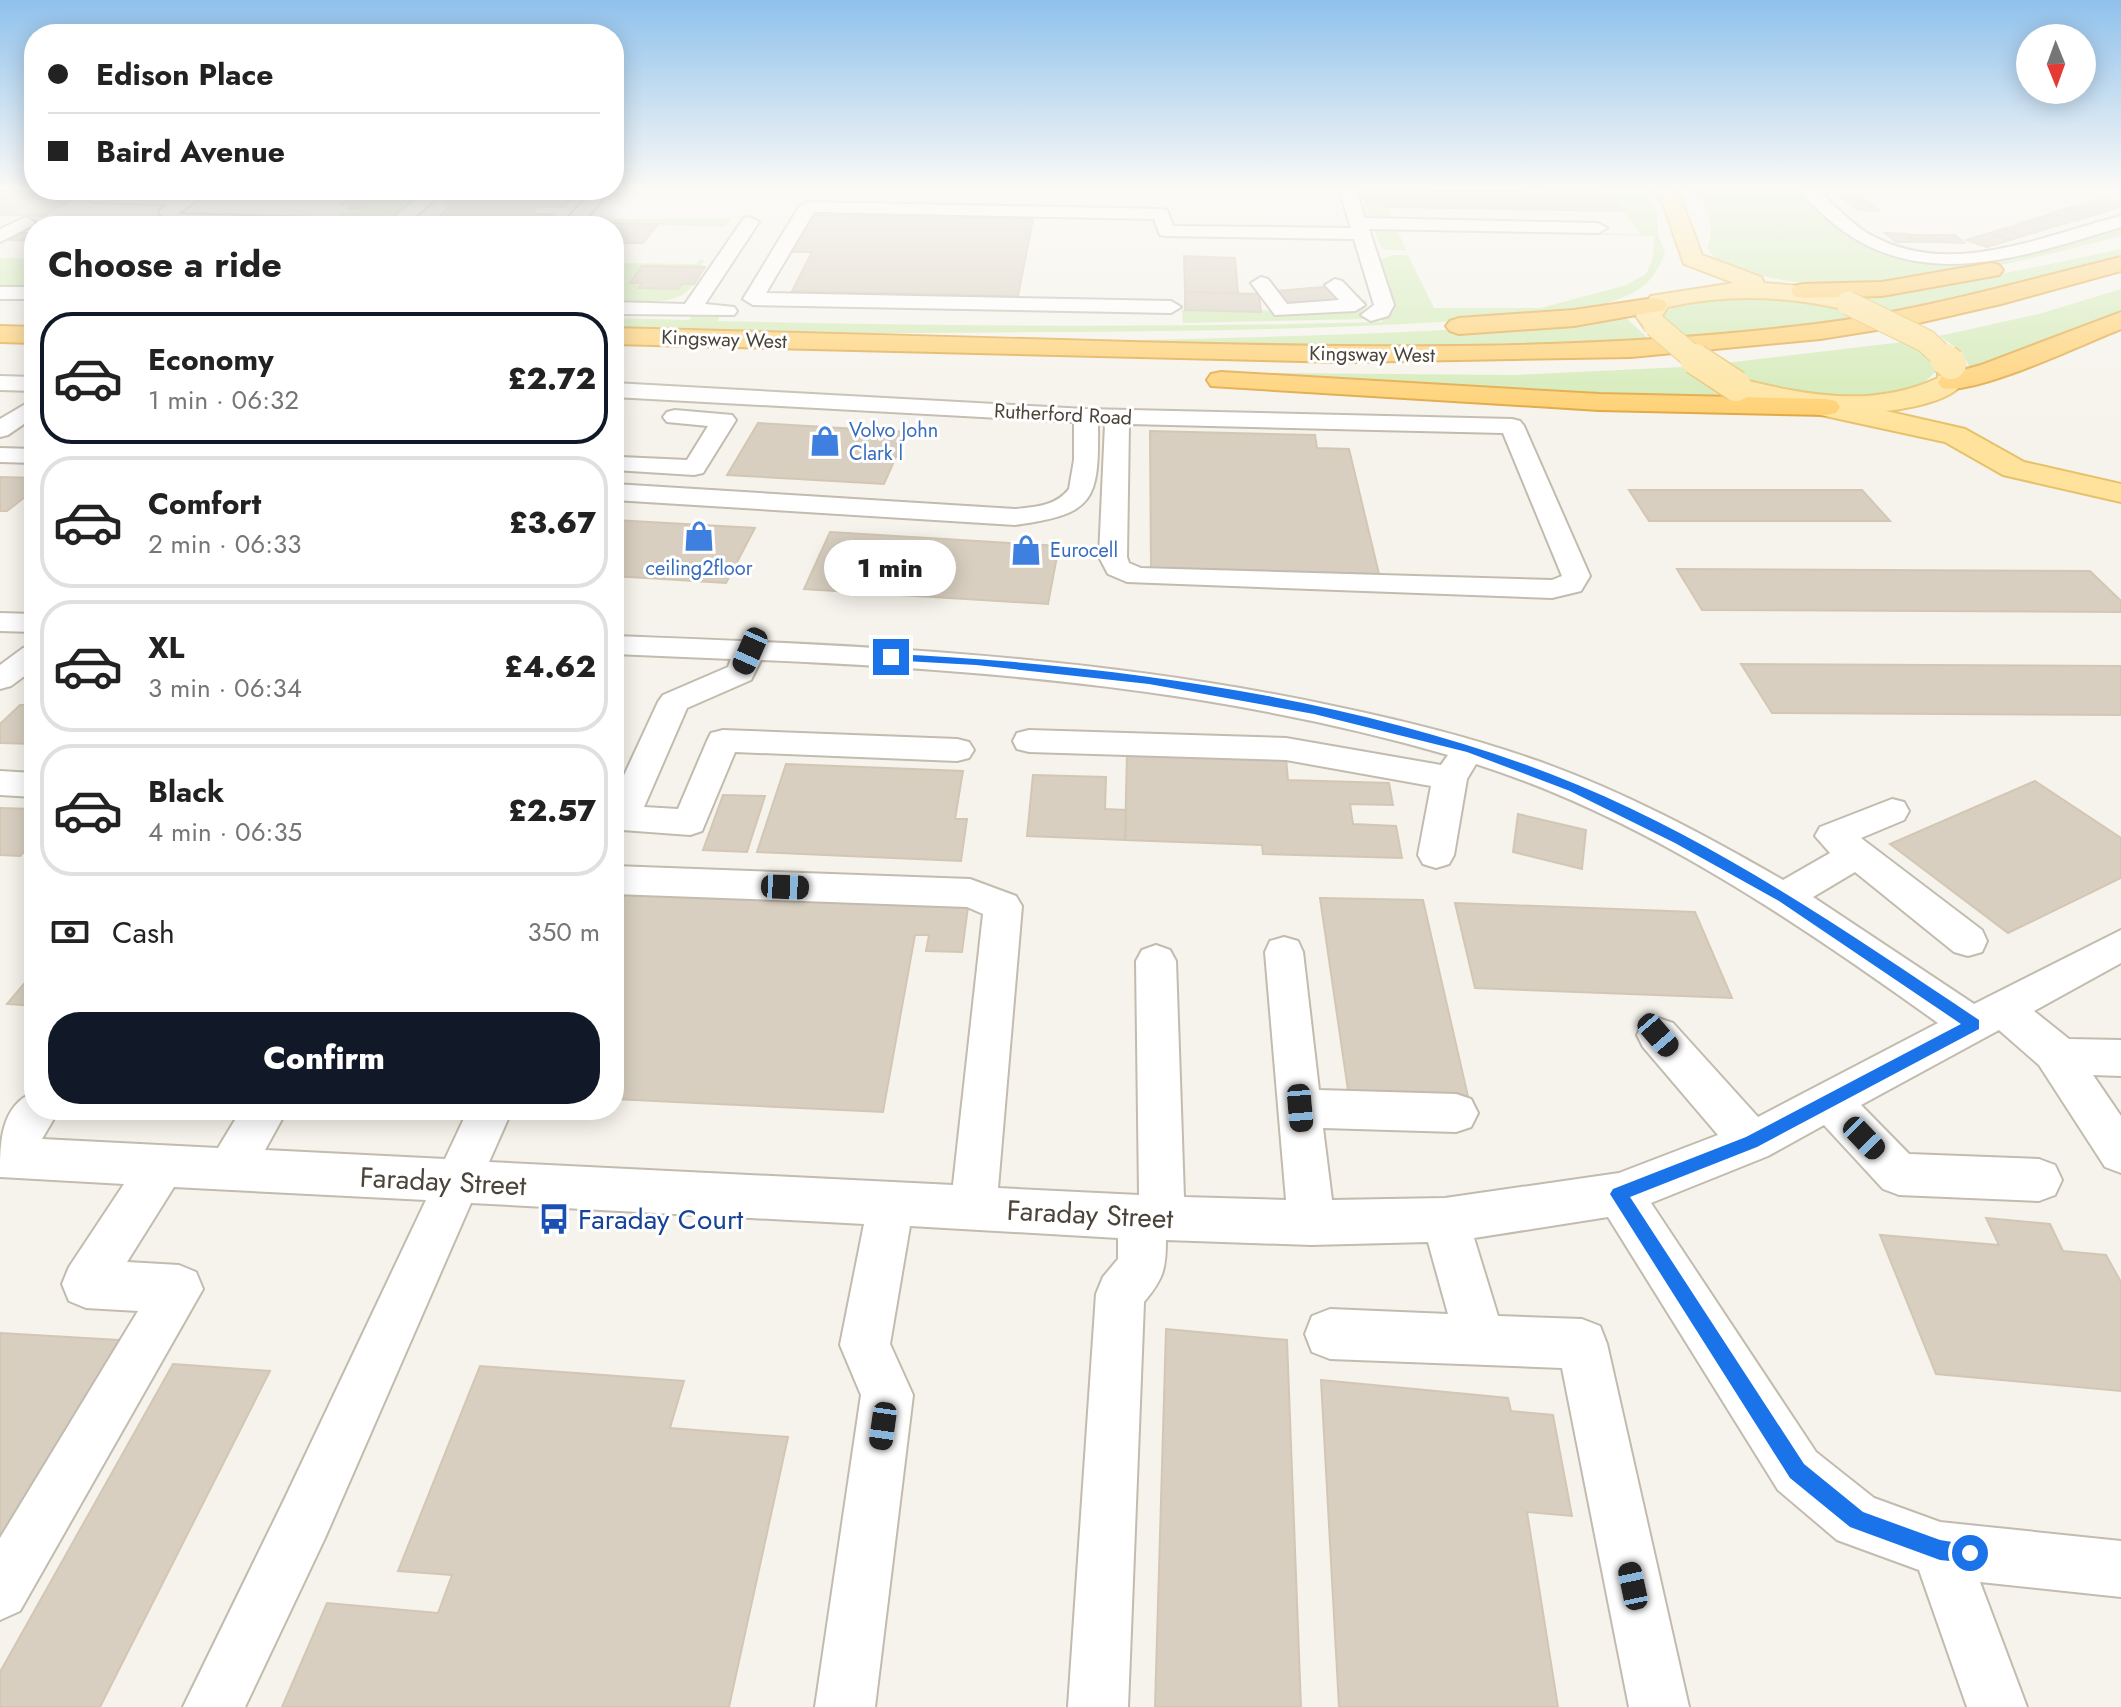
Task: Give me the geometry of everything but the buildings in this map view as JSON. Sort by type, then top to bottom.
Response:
[{"type":"highway","points":[[1793,290],[1896,287],[1990,269]]},
{"type":"highway","name":"Kingsway West","points":[[624,336],[1346,354],[1502,355],[1647,349],[1788,335],[1912,317],[1987,301],[2104,269]]},
{"type":"highway","name":"Kingsway West","points":[[624,351],[1332,369],[1510,369],[1660,363],[1808,349],[1934,330],[2026,309],[2121,282]]},
{"type":"highway","points":[[1427,328],[1657,310]]},
{"type":"highway","points":[[1945,379],[1991,371],[2121,320]]},
{"type":"highway","points":[[0,321],[24,321]]},
{"type":"highway","points":[[817,342],[1396,330]]},
{"type":"highway","points":[[0,334],[24,335]]},
{"type":"highway","points":[[848,357],[1560,400],[1728,407],[1826,407]]},
{"type":"main road","points":[[1657,310],[1679,269]]},
{"type":"main road","points":[[1715,269],[1738,278],[1848,303],[1926,341],[1945,379],[1955,435]]},
{"type":"main road","points":[[1657,310],[1713,291],[1793,290]]},
{"type":"main road","points":[[1657,310],[1708,370],[1736,386],[1773,399],[1826,407],[1955,435],[2014,469],[2121,493]]},
{"type":"main road","points":[[1826,407],[1891,401],[1945,379]]},
{"type":"street","points":[[691,310],[719,269]]},
{"type":"street","points":[[771,269],[753,299],[1054,296],[1171,307]]},
{"type":"street","points":[[1371,315],[1381,312],[1384,305],[1372,269]]},
{"type":"street","points":[[1261,283],[1282,311],[1355,305],[1335,285]]},
{"type":"street","points":[[0,293],[24,293]]},
{"type":"street","points":[[624,308],[727,311]]},
{"type":"street","points":[[0,383],[24,384]]},
{"type":"street","name":"Rutherford Road","points":[[624,390],[1086,416],[1512,426],[1576,576],[1571,585],[1552,589],[1137,576],[1118,568],[1113,557],[1117,417]]},
{"type":"street","points":[[624,464],[694,468],[724,420],[639,415],[656,392]]},
{"type":"street","points":[[0,421],[24,415]]},
{"type":"street","points":[[624,493],[1015,517],[1039,515],[1077,499],[1085,489],[1086,416]]},
{"type":"street","points":[[658,466],[690,418]]},
{"type":"street","points":[[0,455],[24,456]]},
{"type":"street","points":[[0,622],[24,623]]},
{"type":"street","points":[[624,652],[750,651],[976,661],[1149,680],[1314,710],[1470,749],[1575,788],[1680,840],[2058,1057],[2121,1153]]},
{"type":"street","points":[[624,814],[674,702],[740,673],[750,651]]},
{"type":"street","points":[[0,679],[24,662]]},
{"type":"street","points":[[0,686],[24,687]]},
{"type":"street","points":[[624,818],[690,822],[723,741],[957,750]]},
{"type":"street","points":[[1029,741],[1286,749],[1450,778]]},
{"type":"street","points":[[1436,855],[1450,778],[1470,749]]},
{"type":"street","points":[[0,783],[24,784]]},
{"type":"street","points":[[1892,811],[1833,836],[1968,941]]},
{"type":"street","points":[[1784,897],[1857,854]]},
{"type":"street","points":[[624,880],[970,893],[1003,906],[973,1209]]},
{"type":"street","name":"Faraday Street","points":[[1,1157],[1152,1218],[1311,1223],[1445,1220],[1619,1194],[1752,1142],[2121,945]]},
{"type":"street","points":[[1284,952],[1311,1223]]},
{"type":"street","points":[[1098,1707],[1120,1294],[1142,1267],[1152,1218],[1156,961]]},
{"type":"street","points":[[1658,1035],[1752,1142]]},
{"type":"street","points":[[2058,1057],[2121,1058]]},
{"type":"street","points":[[1829,1101],[1899,1174],[2039,1180]]},
{"type":"street","points":[[1300,1108],[1456,1113]]},
{"type":"street","points":[[1,1157],[29,1120]]},
{"type":"street","points":[[230,1169],[259,1120]]},
{"type":"street","points":[[213,1707],[305,1518],[485,1120]]},
{"type":"street","points":[[0,1591],[179,1289],[86,1284],[162,1166]]},
{"type":"street","points":[[1619,1194],[1797,1471],[1857,1520],[1940,1550],[2121,1569]]},
{"type":"street","points":[[845,1707],[887,1395],[865,1345],[891,1205]]},
{"type":"street","points":[[1445,1220],[1480,1340]]},
{"type":"street","points":[[1330,1334],[1582,1344],[1659,1707]]},
{"type":"street","points":[[1940,1550],[1997,1707]]},
{"type":"green space","points":[[0,269],[24,269],[24,286],[0,286]]},
{"type":"green space","points":[[624,269],[640,269],[630,282],[642,283],[640,288],[694,284],[678,297],[659,301],[624,300]]},
{"type":"green space","points":[[1383,269],[1415,269],[1434,308],[1541,308],[1626,285],[1646,274],[1648,269],[1657,269],[1641,288],[1602,305],[1603,309],[1396,324],[1120,332],[624,331],[624,318],[689,320],[693,314],[720,315],[718,321],[967,325],[1383,322],[1380,316],[1391,312],[1392,299]]},
{"type":"green space","points":[[1736,269],[1985,269],[1886,283],[1838,285],[1791,281]]},
{"type":"green space","points":[[2080,269],[1897,314],[1851,295],[1953,282],[2020,270]]},
{"type":"green space","points":[[2121,289],[2121,313],[1970,368],[1961,351],[1939,336],[2039,314]]},
{"type":"green space","points":[[1754,294],[1836,305],[1867,318],[1686,339],[1662,317],[1692,299]]},
{"type":"green space","points":[[1358,300],[1366,300],[1367,306],[1363,311],[1368,319],[1183,323],[1182,310],[1337,311]]},
{"type":"green space","points":[[1624,316],[1652,342],[1498,350],[1143,344],[1142,340],[1444,330]]},
{"type":"green space","points":[[1911,341],[1929,354],[1937,370],[1923,384],[1881,394],[1817,398],[1737,378],[1718,364]]},
{"type":"green space","points":[[1683,367],[1706,384],[1744,402],[1275,379],[1274,373],[1515,375]]},
{"type":"place","name":"Volvo John Clark l","points":[[825,441]]},
{"type":"place","name":"ceiling2floor","points":[[699,536]]},
{"type":"place","name":"Eurocell","points":[[1026,550]]},
{"type":"place","name":"Faraday Court","points":[[554,1219]]},
{"type":"route","points":[[891,657],[976,661],[1149,680],[1314,710],[1470,749],[1575,788],[1680,840],[1784,897],[1973,1025],[1752,1142],[1619,1194],[1797,1471],[1857,1520],[1940,1550],[1970,1553]]}]
